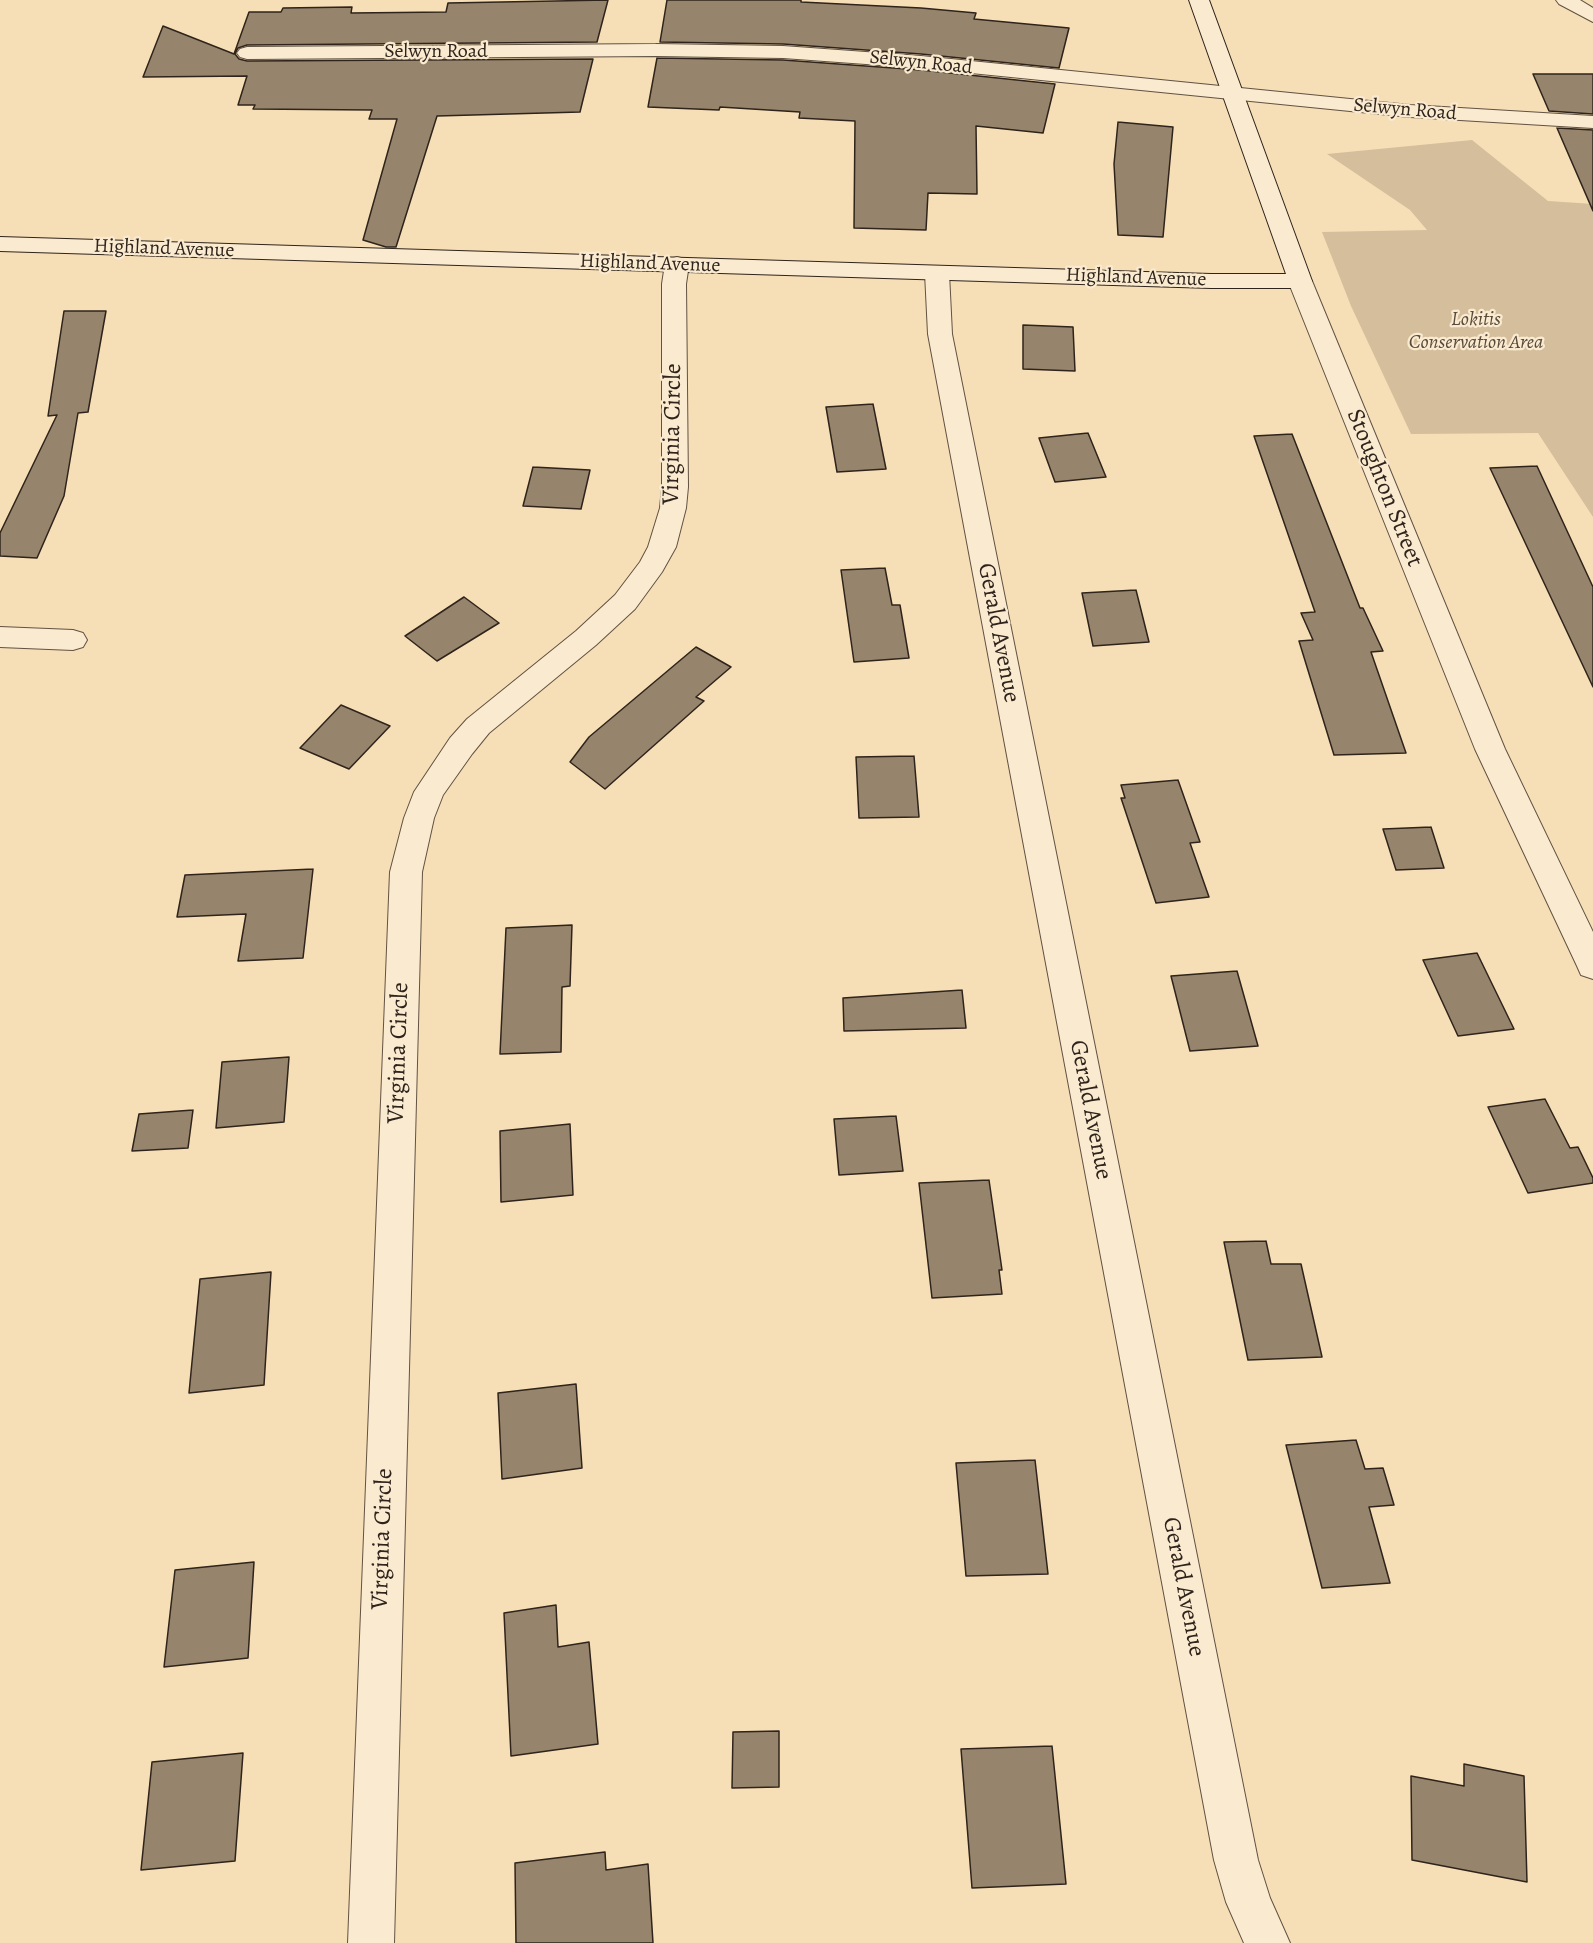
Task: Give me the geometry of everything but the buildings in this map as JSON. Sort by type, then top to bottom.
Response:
[{"type":"street","name":"Stoughton Street","points":[[1199,0],[1300,281],[1490,748],[1593,966]]},
{"type":"street","points":[[1566,0],[1593,16]]},
{"type":"street","name":"Selwyn Road","points":[[247,53],[656,50],[783,52],[921,62],[1234,95],[1486,117],[1593,122]]},
{"type":"street","name":"Highland Avenue","points":[[0,244],[1211,281],[1300,281]]},
{"type":"street","name":"Virginia Circle","points":[[371,1943],[406,872],[419,818],[429,792],[461,746],[492,714],[586,638],[626,602],[652,567],[662,547],[673,508],[675,487],[674,284],[677,264]]},
{"type":"street","name":"Gerald Avenue","points":[[937,273],[940,334],[1236,1860],[1249,1902],[1267,1943]]},
{"type":"street","points":[[0,637],[73,640]]},
{"type":"green space","name":"Lokitis Conservation Area","points":[[1472,140],[1548,201],[1593,204],[1593,517],[1538,433],[1411,434],[1351,306],[1322,232],[1427,230],[1410,210],[1327,154]]}]
